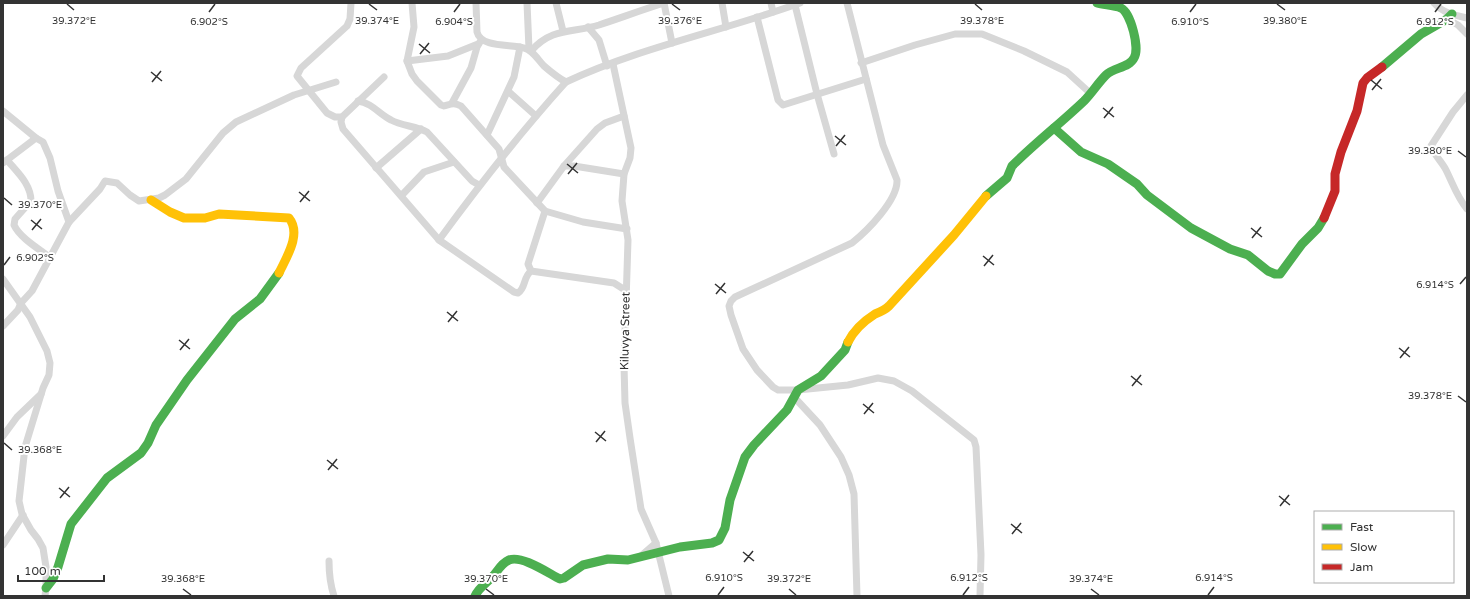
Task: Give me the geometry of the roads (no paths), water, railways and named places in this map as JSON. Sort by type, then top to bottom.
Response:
[{"type":"street","points":[[342,117],[330,115],[308,91],[297,76],[301,68],[347,26],[350,19],[351,3]]},
{"type":"street","points":[[412,3],[414,27],[407,61],[412,74],[435,100],[444,106],[452,103],[456,103],[460,106],[499,149],[500,158],[504,167],[545,211],[583,222],[626,229]]},
{"type":"street","points":[[452,103],[471,68],[480,42],[477,32],[476,3]]},
{"type":"street","points":[[526,3],[530,50]]},
{"type":"street","points":[[556,3],[563,31]]},
{"type":"street","points":[[530,50],[563,31],[588,28],[664,3],[672,44]]},
{"type":"street","points":[[722,3],[726,27]]},
{"type":"street","points":[[771,3],[773,12]]},
{"type":"street","points":[[847,3],[883,144],[897,180],[897,184],[889,204],[866,232],[852,243],[735,297],[729,306],[731,315],[743,349],[757,370],[778,390],[796,394],[878,378],[894,381],[912,391],[974,440],[976,447],[981,555],[980,596]]},
{"type":"street","points":[[475,596],[483,584],[510,559],[523,561],[560,579],[564,578],[583,565],[608,559],[628,560],[641,556],[658,547],[680,547],[712,543],[719,540],[725,528],[730,500],[745,457],[754,445],[787,410],[796,394],[821,376],[837,360],[845,350],[851,336],[859,326],[889,306],[954,235],[983,199],[1007,178],[1012,166],[1016,162],[1085,100],[1111,71],[1130,64],[1134,59],[1137,52],[1130,19],[1126,12],[1121,8],[1097,3]]},
{"type":"street","points":[[1434,3],[1467,34]]},
{"type":"street","points":[[439,240],[500,158],[566,82],[588,72],[798,4],[817,94],[834,154]]},
{"type":"street","points":[[757,17],[778,100],[783,104],[866,79]]},
{"type":"street","points":[[1054,128],[1081,152],[1108,164],[1137,184],[1147,195],[1191,228],[1230,249],[1248,256],[1268,271],[1275,274],[1280,274],[1302,244],[1318,228],[1328,212],[1335,192],[1335,174],[1341,152],[1357,111],[1363,84],[1368,78],[1421,34],[1449,17],[1467,18]]},
{"type":"street","name":"Kiluvya Street","points":[[588,28],[599,40],[610,65],[631,148],[630,158],[624,174],[622,201],[628,240],[625,290],[624,366],[626,403],[641,509],[658,547],[669,596]]},
{"type":"street","points":[[862,62],[955,34],[982,34],[1024,51],[1067,72],[1090,93]]},
{"type":"street","points":[[407,61],[448,56],[480,42],[520,47],[530,50],[543,65],[559,79],[566,82]]},
{"type":"street","points":[[487,135],[514,77],[520,47]]},
{"type":"street","points":[[384,76],[342,117],[341,122],[343,130],[402,195],[439,240],[514,292],[518,293],[521,291],[526,277],[531,271]]},
{"type":"street","points":[[3,326],[18,310],[21,303],[32,291],[69,222],[100,189],[105,181],[117,183],[139,201],[152,200],[165,194],[186,179],[223,133],[233,124],[290,96],[336,82]]},
{"type":"street","points":[[508,91],[536,116]]},
{"type":"street","points":[[1467,95],[1453,112],[1431,146],[1446,170],[1459,200],[1467,209]]},
{"type":"street","points":[[358,101],[372,106],[389,120],[421,129],[434,139],[472,181],[479,185]]},
{"type":"street","points":[[3,111],[43,142],[46,146],[58,191],[69,222]]},
{"type":"street","points":[[537,203],[564,166],[597,129],[605,123],[624,116]]},
{"type":"street","points":[[376,168],[421,129]]},
{"type":"street","points":[[36,138],[5,161],[26,183],[31,195],[31,201],[15,219],[14,225],[16,229],[34,246],[50,258]]},
{"type":"street","points":[[402,195],[424,172],[454,162]]},
{"type":"street","points":[[564,166],[574,166],[624,174]]},
{"type":"street","points":[[45,592],[53,580],[63,554],[71,524],[107,478],[141,453],[145,448],[156,425],[187,380],[235,319],[260,299],[266,291],[279,272],[294,238],[294,224],[288,218],[219,214],[206,218],[184,218],[170,212],[152,200]]},
{"type":"street","points":[[531,271],[528,264],[545,211]]},
{"type":"street","points":[[531,271],[614,284],[625,290]]},
{"type":"street","points":[[3,279],[30,317],[47,351],[50,363],[49,375],[41,394],[25,446],[19,501],[23,515],[43,548],[46,567],[45,592]]},
{"type":"street","points":[[3,436],[17,417],[41,394]]},
{"type":"street","points":[[796,394],[820,425],[841,456],[849,475],[854,494],[857,596]]},
{"type":"street","points":[[3,544],[23,515]]},
{"type":"street","points":[[329,561],[331,585],[334,596]]}]
